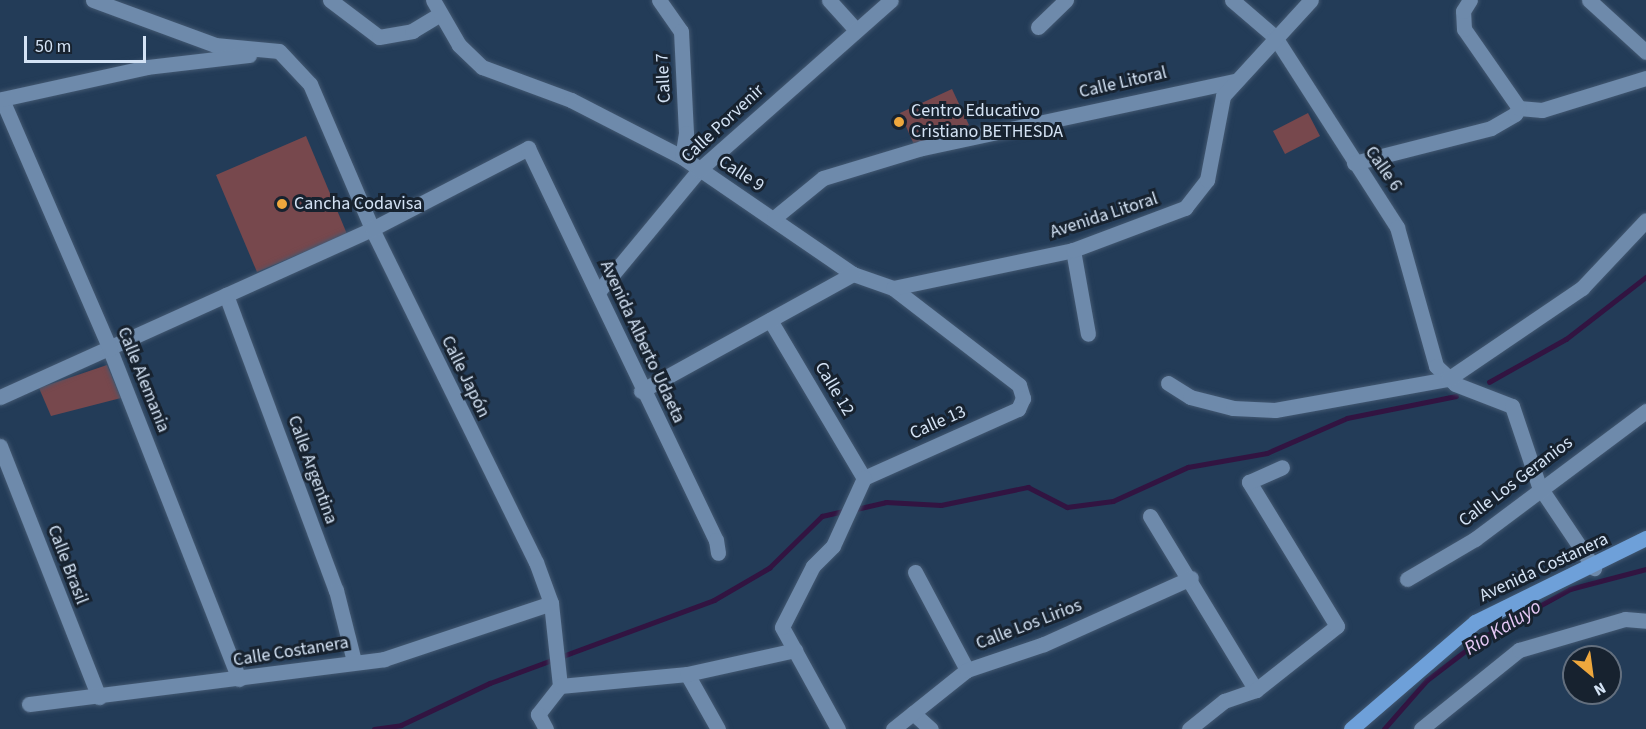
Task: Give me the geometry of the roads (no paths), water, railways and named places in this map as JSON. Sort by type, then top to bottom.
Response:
[{"type":"main road","name":"Avenida Costanera","points":[[1351,729],[1475,622],[1594,568],[1646,538]]},
{"type":"street","points":[[93,0],[215,45],[279,51]]},
{"type":"street","points":[[330,0],[379,37],[412,31],[439,15]]},
{"type":"street","name":"Calle 9","points":[[433,0],[439,15],[482,67],[572,100],[682,157],[774,218],[852,274],[893,288],[1018,385],[1023,398]]},
{"type":"street","points":[[659,0],[674,16],[679,0]]},
{"type":"street","points":[[829,0],[856,30]]},
{"type":"street","name":"Calle Porvenir","points":[[598,292],[699,170],[891,0]]},
{"type":"street","points":[[1038,27],[1066,0]]},
{"type":"street","name":"Calle 6","points":[[1232,0],[1275,37],[1397,227],[1436,366],[1452,382]]},
{"type":"street","name":"Avenida Litoral","points":[[893,288],[1073,250],[1159,221],[1198,195],[1207,180],[1223,96],[1311,0]]},
{"type":"street","points":[[1470,0],[1463,11],[1464,29],[1519,108]]},
{"type":"street","points":[[1589,0],[1646,52]]},
{"type":"street","name":"Calle 7","points":[[674,16],[681,31],[686,133],[682,157]]},
{"type":"street","name":"Calle Alemania","points":[[239,679],[110,349],[2,99],[147,68],[279,51]]},
{"type":"street","name":"Calle Japón","points":[[279,51],[310,84],[372,229],[536,562],[551,608],[555,669],[560,686]]},
{"type":"street","points":[[1354,163],[1491,128],[1519,108],[1542,110],[1646,78]]},
{"type":"street","name":"Calle Litoral","points":[[774,218],[784,205],[823,178],[922,148],[1235,81]]},
{"type":"street","name":"Avenida Alberto Udaeta","points":[[372,229],[528,148],[598,292],[641,391],[716,540],[718,553]]},
{"type":"street","points":[[1168,383],[1190,397],[1233,408],[1275,410],[1452,382],[1582,288],[1646,220]]},
{"type":"street","points":[[0,397],[372,229]]},
{"type":"street","points":[[1073,250],[1088,334]]},
{"type":"street","points":[[641,391],[852,274]]},
{"type":"street","name":"Calle Argentina","points":[[226,295],[336,590],[354,661]]},
{"type":"street","name":"Calle 12","points":[[770,320],[864,478]]},
{"type":"street","points":[[1452,382],[1512,406],[1539,486],[1594,568]]},
{"type":"street","name":"Calle 13","points":[[864,478],[1018,409],[1023,398]]},
{"type":"street","name":"Calle Los Geranios","points":[[1407,579],[1475,539],[1539,486],[1646,411]]},
{"type":"street","name":"Calle Brasil","points":[[0,446],[99,697]]},
{"type":"street","points":[[1189,729],[1224,701],[1256,690],[1337,626],[1249,482],[1282,467]]},
{"type":"street","points":[[838,729],[782,627],[786,612],[833,546],[864,478]]},
{"type":"street","points":[[1150,516],[1191,578],[1256,690]]},
{"type":"street","points":[[915,572],[967,670]]},
{"type":"street","name":"Calle Los Lirios","points":[[893,729],[967,670],[1044,644],[1191,578]]},
{"type":"street","name":"Calle Costanera","points":[[29,704],[239,679],[417,651],[551,608]]},
{"type":"street","points":[[1421,729],[1519,650],[1625,619],[1646,621]]},
{"type":"street","points":[[546,729],[538,714],[560,686],[687,674],[795,650]]},
{"type":"street","points":[[687,674],[718,729]]},
{"type":"street","points":[[913,713],[931,729]]},
{"type":"waterway","points":[[1489,382],[1566,339],[1646,277]]},
{"type":"waterway","points":[[852,510],[886,502],[941,505],[1028,487],[1067,507],[1113,501],[1188,467],[1267,453],[1347,418],[1456,396]]},
{"type":"waterway","points":[[374,729],[401,725],[490,683],[714,600],[769,568],[822,516],[844,511]]},
{"type":"waterway","name":"Rio Kaluyo","points":[[1384,729],[1427,680],[1485,636],[1570,589],[1646,569]]},
{"type":"place","name":"Centro Educativo Cristiano BETHESDA","points":[[899,122]]},
{"type":"place","name":"Cancha Codavisa","points":[[282,204]]}]
